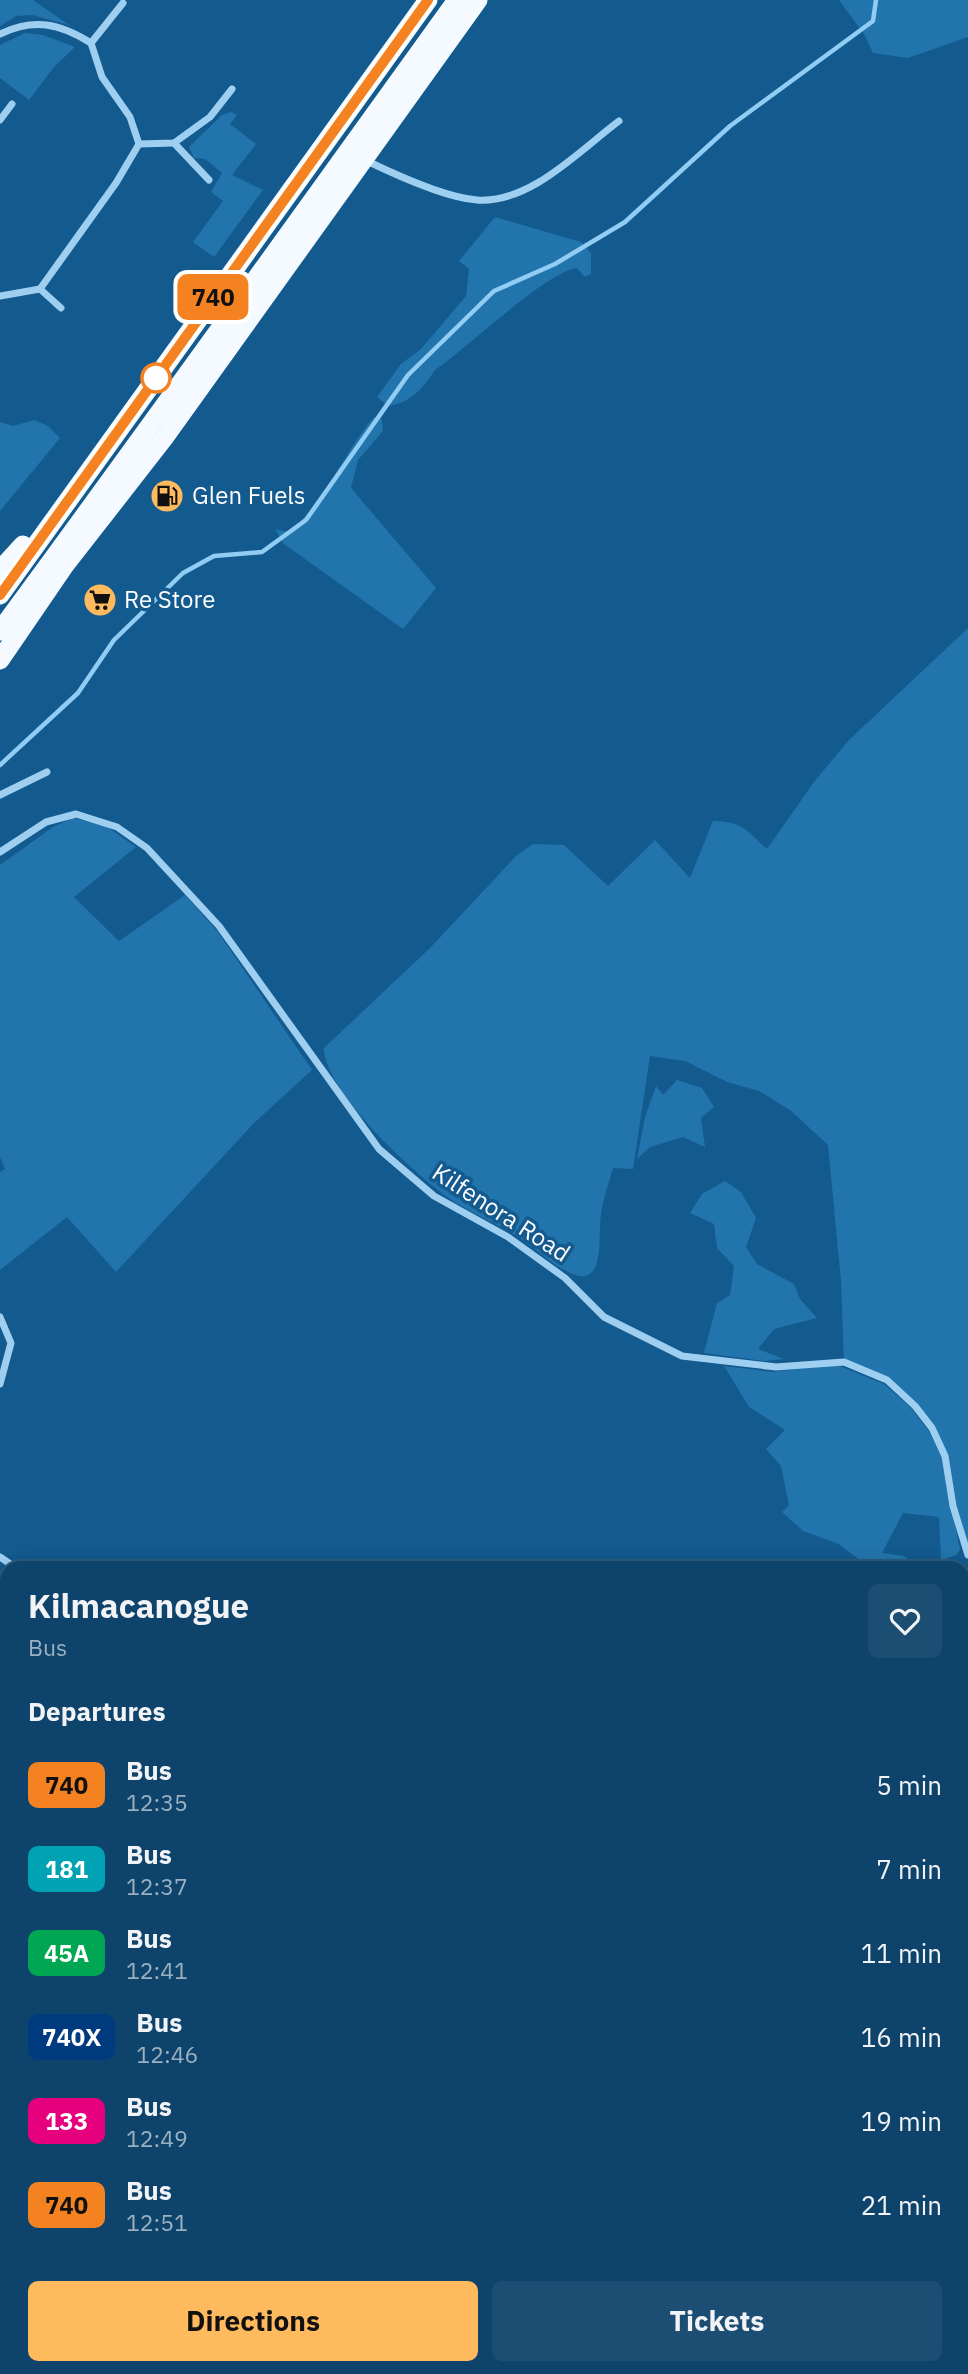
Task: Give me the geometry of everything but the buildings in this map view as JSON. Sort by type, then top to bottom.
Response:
[{"type":"highway","points":[[409,27],[421,0]]},
{"type":"highway","points":[[0,595],[428,0]]},
{"type":"highway","points":[[0,631],[457,0]]},
{"type":"highway","points":[[0,660],[59,574],[164,438],[478,0]]},
{"type":"highway","points":[[0,570],[74,492]]},
{"type":"street","points":[[91,43],[123,2]]},
{"type":"street","points":[[0,34],[18,26],[39,23],[77,34],[91,43],[102,77],[130,117],[139,144],[116,183],[40,289],[0,296]]},
{"type":"street","points":[[139,144],[173,144],[210,117],[232,89]]},
{"type":"street","points":[[0,120],[12,104]]},
{"type":"street","points":[[363,159],[401,178],[477,200],[506,196],[535,184],[619,121]]},
{"type":"street","points":[[173,144],[209,180]]},
{"type":"street","points":[[40,289],[61,308]]},
{"type":"street","points":[[0,795],[47,772]]},
{"type":"street","name":"Kilfenora Road","points":[[0,852],[46,822],[76,814],[117,827],[148,848],[219,926],[379,1149],[434,1196],[508,1237],[565,1278],[604,1317],[682,1356],[776,1367],[844,1362],[887,1380],[915,1406],[932,1428],[946,1457],[953,1506],[968,1555]]},
{"type":"street","points":[[0,1317],[11,1342],[0,1384]]},
{"type":"shaded area","points":[[0,0],[33,0],[69,25],[32,15],[16,16],[0,26]]},
{"type":"shaded area","points":[[839,0],[968,0],[968,37],[908,58],[873,53],[864,34]]},
{"type":"shaded area","points":[[25,33],[43,35],[75,47],[54,67],[29,100],[0,78],[0,45]]},
{"type":"shaded area","points":[[231,112],[237,115],[230,124],[256,144],[232,175],[263,190],[214,257],[193,242],[223,201],[211,192],[222,173],[205,159],[194,158],[189,147],[222,115]]},
{"type":"shaded area","points":[[495,217],[581,242],[591,253],[591,274],[585,277],[577,268],[546,283],[435,370],[416,394],[403,402],[388,406],[377,397],[401,364],[421,349],[466,296],[469,269],[459,261]]},
{"type":"shaded area","points":[[374,417],[382,419],[383,431],[358,460],[351,488],[436,588],[403,629],[284,544],[275,529],[288,532],[313,507]]},
{"type":"shaded area","points":[[34,420],[48,426],[60,438],[0,511],[0,422],[13,426]]},
{"type":"shaded area","points":[[968,628],[968,1555],[953,1506],[945,1457],[932,1428],[887,1380],[844,1362],[841,1281],[828,1145],[790,1110],[759,1091],[727,1082],[685,1061],[650,1056],[633,1169],[613,1168],[600,1220],[597,1264],[590,1274],[581,1276],[563,1269],[513,1234],[456,1203],[420,1175],[356,1110],[328,1066],[324,1048],[430,948],[516,856],[533,844],[564,845],[608,886],[655,840],[690,878],[713,821],[738,825],[767,849],[814,782],[848,741]]},
{"type":"shaded area","points":[[73,818],[106,826],[136,847],[74,897],[119,941],[185,895],[218,932],[312,1070],[254,1123],[116,1272],[67,1217],[0,1270],[0,1172],[5,1169],[0,1157],[0,865],[53,827]]},
{"type":"shaded area","points":[[677,1080],[702,1088],[714,1107],[701,1118],[705,1147],[683,1137],[650,1147],[637,1159],[645,1117],[656,1086],[663,1095]]},
{"type":"shaded area","points":[[725,1181],[741,1192],[756,1218],[746,1247],[757,1264],[794,1284],[800,1299],[817,1318],[774,1329],[758,1349],[784,1359],[764,1361],[704,1353],[717,1303],[730,1295],[734,1266],[717,1248],[714,1224],[690,1213],[702,1194]]},
{"type":"shaded area","points":[[837,1365],[884,1384],[910,1407],[928,1430],[942,1455],[960,1550],[956,1555],[941,1560],[939,1517],[903,1513],[882,1553],[904,1556],[910,1561],[861,1561],[839,1544],[803,1531],[782,1512],[789,1505],[781,1466],[766,1449],[785,1430],[749,1407],[724,1366],[772,1372]]},
{"type":"waterway","points":[[0,765],[78,693],[114,640],[183,573],[214,556],[262,552],[306,520],[408,375],[494,291],[555,264],[625,222],[730,126],[873,21],[876,0]]},
{"type":"bus line","name":"740","points":[[0,595],[293,184],[428,0]]},
{"type":"place","name":"Glen Fuels","points":[[167,496]]},
{"type":"place","name":"Re Store","points":[[100,600]]}]
